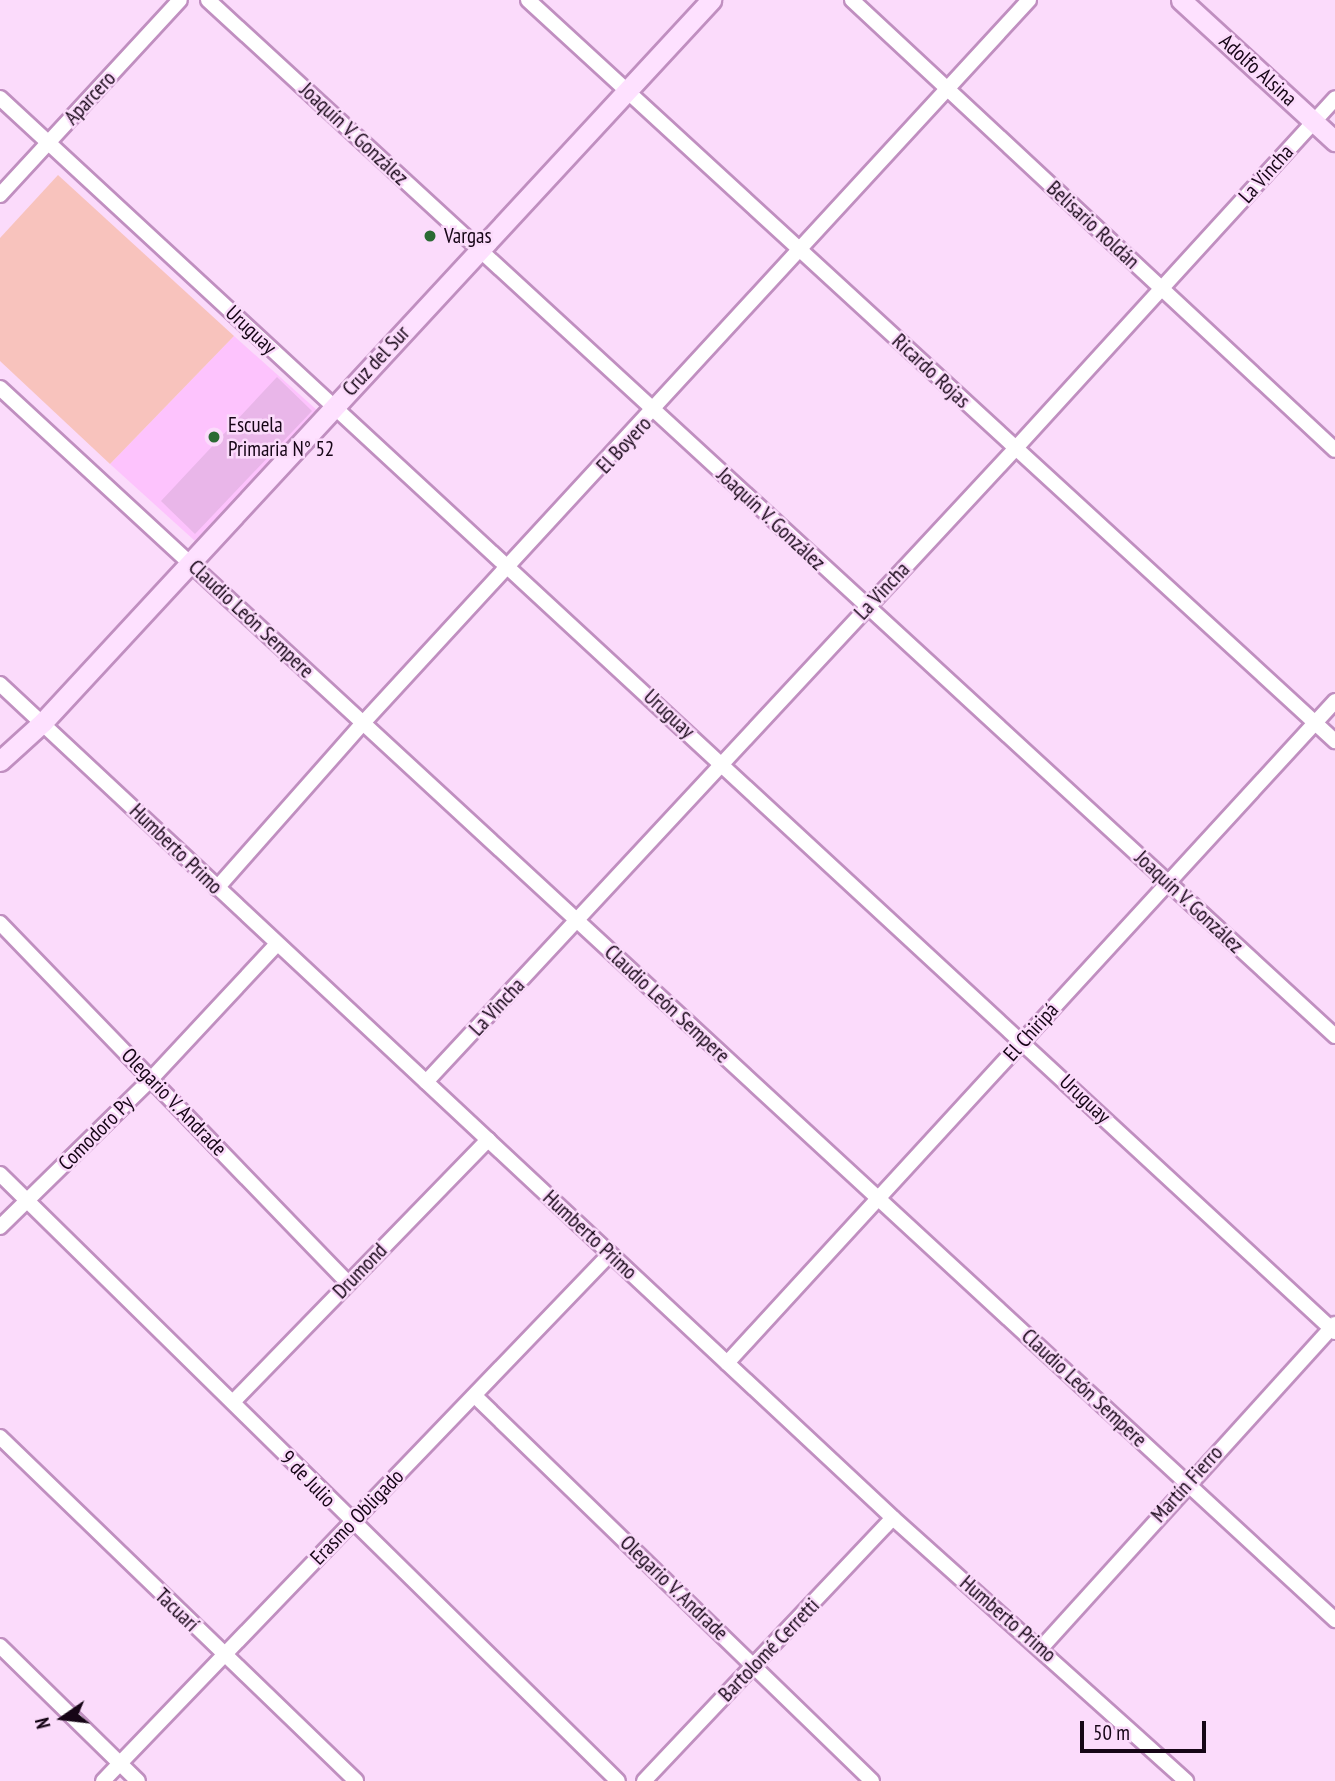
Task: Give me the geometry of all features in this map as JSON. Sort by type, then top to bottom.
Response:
[{"type":"street","name":"Aparcero","points":[[0,195],[180,0]]},
{"type":"street","name":"Joaquín V. González","points":[[208,0],[1335,1037]]},
{"type":"street","name":"Ricardo Rojas","points":[[528,0],[1335,741]]},
{"type":"street","name":"Cruz del Sur","points":[[0,761],[43,722],[710,0]]},
{"type":"street","name":"Belisario Roldán","points":[[852,0],[1335,450]]},
{"type":"street","name":"El Boyero","points":[[217,888],[363,723],[655,411],[1029,0]]},
{"type":"street","name":"Adolfo Alsina","points":[[1181,0],[1335,141]]},
{"type":"street","name":"La Vincha","points":[[426,1082],[1016,449],[1335,98]]},
{"type":"street","name":"Uruguay","points":[[0,99],[1334,1328]]},
{"type":"street","name":"Claudio León Sempere","points":[[0,388],[1335,1620]]},
{"type":"street","name":"Humberto Primo","points":[[0,684],[276,945],[894,1518],[1042,1647],[1185,1781]]},
{"type":"street","name":"El Chiripá","points":[[727,1363],[1335,701]]},
{"type":"street","name":"Olegario V. Andrade","points":[[0,923],[348,1283]]},
{"type":"street","name":"Comodoro Py","points":[[0,1227],[152,1078],[276,945]]},
{"type":"street","name":"Drumond","points":[[233,1402],[488,1140]]},
{"type":"street","name":"9 de Julio","points":[[0,1174],[233,1402],[351,1523],[618,1781]]},
{"type":"street","name":"Erasmo Obligado","points":[[103,1781],[610,1254]]},
{"type":"street","name":"Martín Fierro","points":[[1042,1647],[1188,1483],[1334,1328]]},
{"type":"street","name":"Olegario V. Andrade","points":[[475,1396],[872,1781]]},
{"type":"street","name":"Tacuarí","points":[[0,1437],[356,1781]]},
{"type":"street","name":"Bartolomé Cerretti","points":[[644,1781],[894,1518]]},
{"type":"street","points":[[0,1646],[138,1781]]},
{"type":"shaded area","points":[[58,175],[234,336],[110,464],[0,361],[0,238]]},
{"type":"shaded area","name":"Escuela Primaria N° 52","points":[[234,336],[318,411],[195,541],[110,464]]},
{"type":"building","points":[[277,377],[312,411],[195,534],[161,501]]},
{"type":"place","name":"Vargas","points":[[430,236]]},
{"type":"place","name":"Escuela Primaria N° 52","points":[[214,437]]}]
